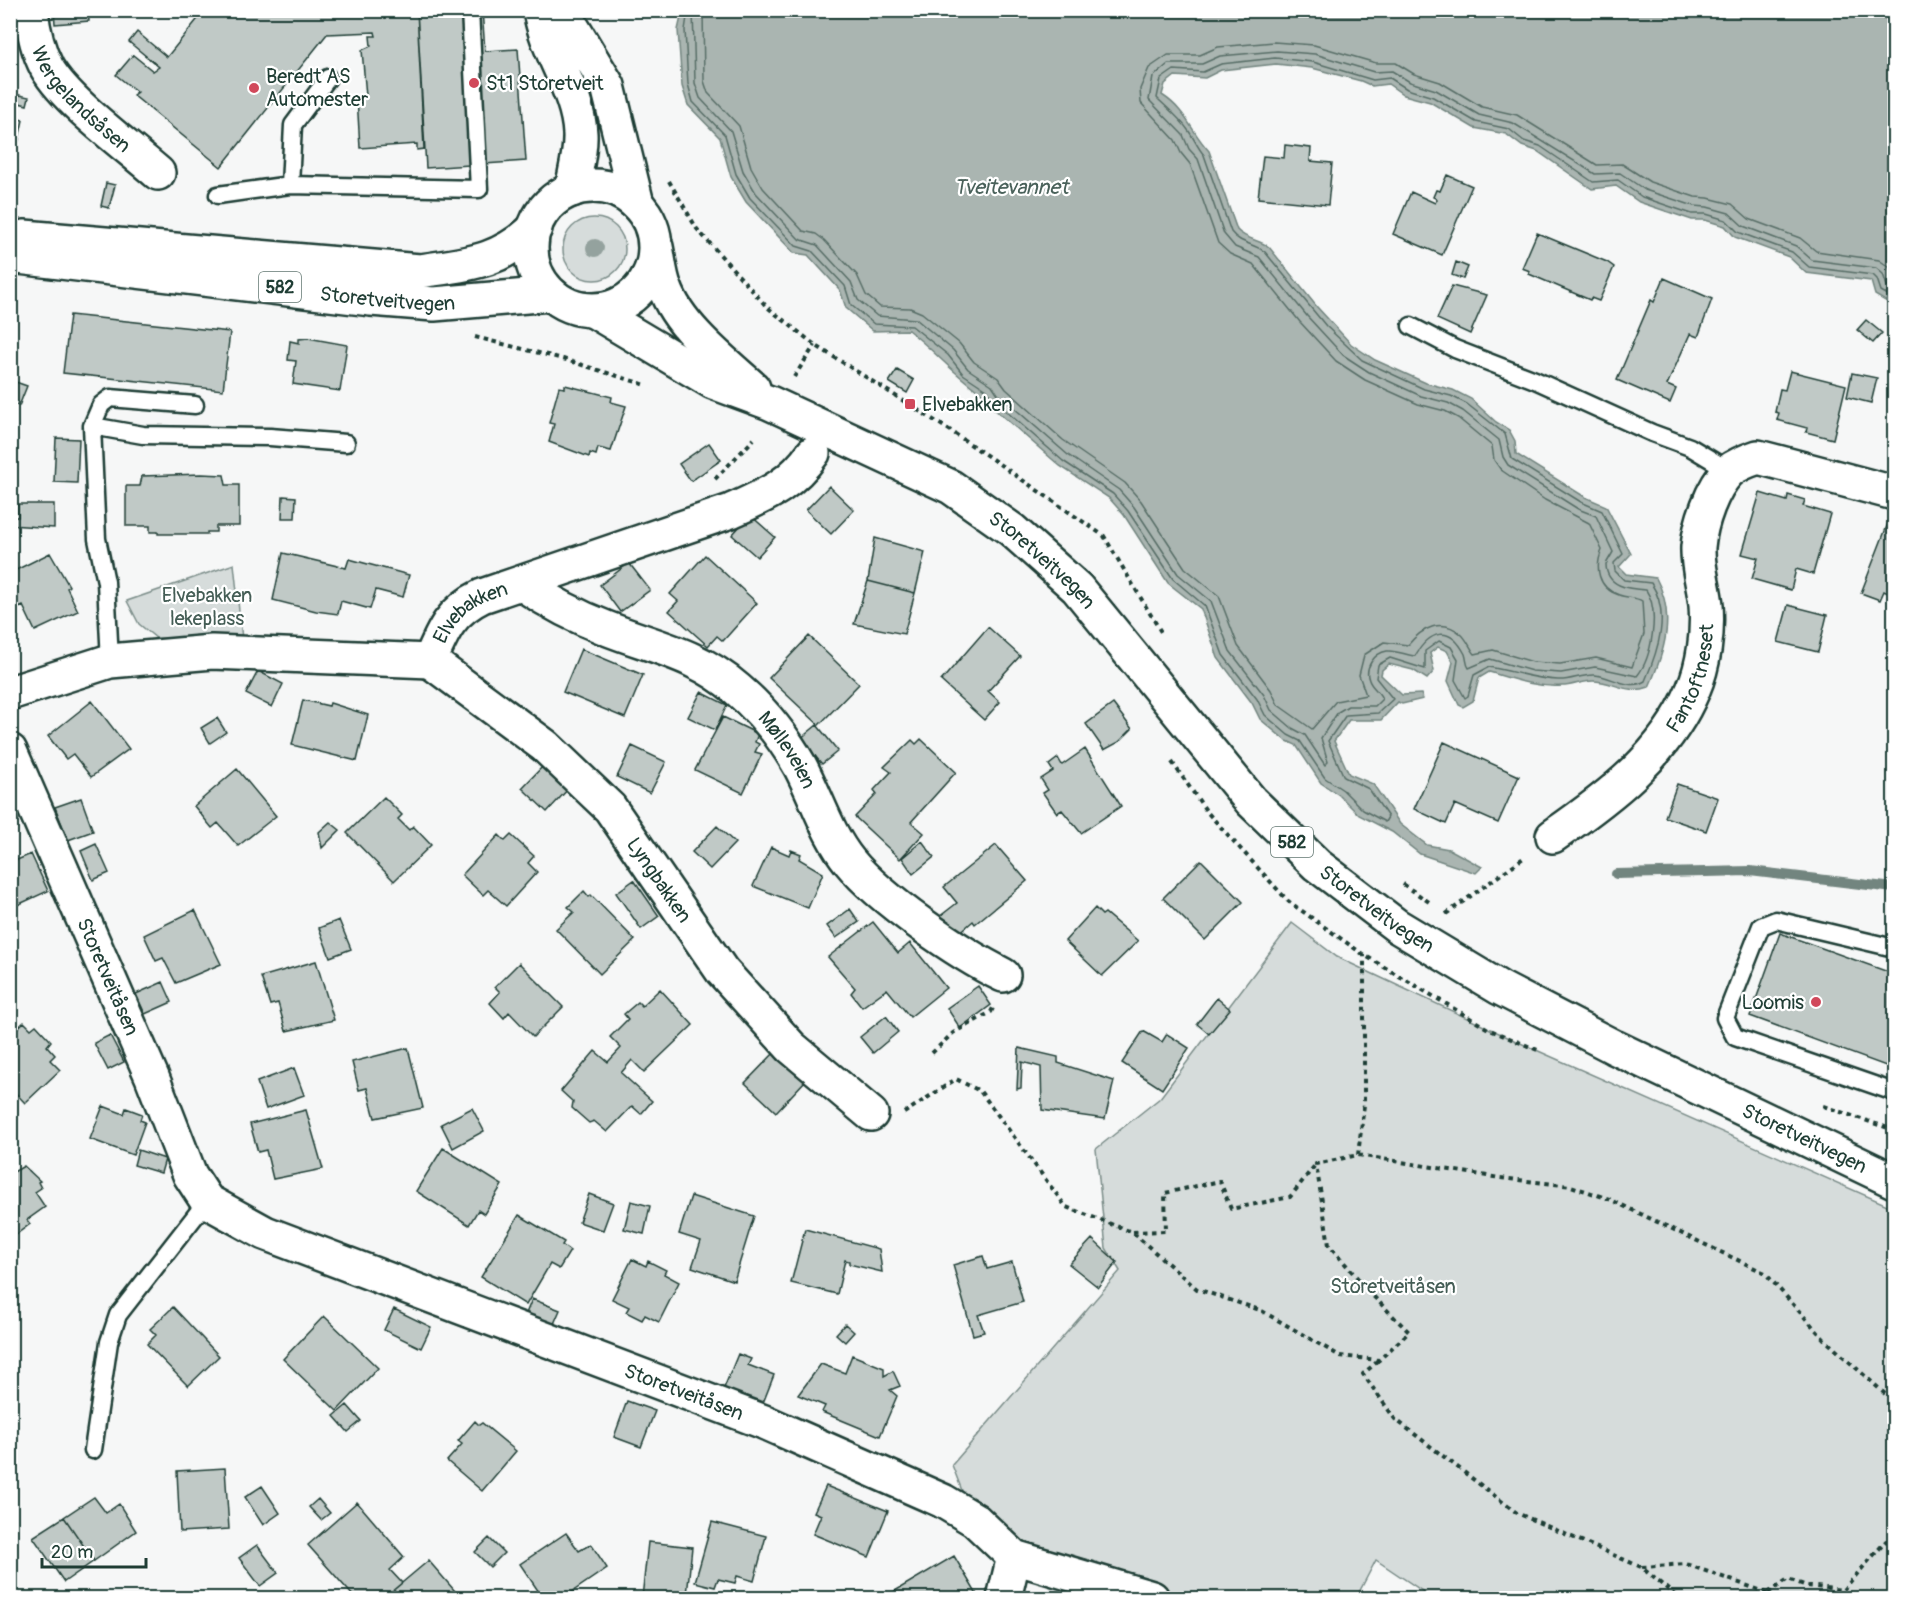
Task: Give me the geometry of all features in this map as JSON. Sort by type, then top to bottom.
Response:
[{"type":"street","name":"Wergelandsåsen","points":[[31,10],[37,41],[47,68],[67,93],[158,173]]},
{"type":"street","points":[[540,10],[543,29],[574,99],[580,135],[572,189],[589,186],[607,187],[623,193],[637,204]]},
{"type":"street","points":[[562,10],[608,86],[637,204]]},
{"type":"street","name":"582","points":[[572,189],[556,198],[543,211],[535,228],[531,245],[533,263],[540,280],[550,294],[571,306],[594,311]]},
{"type":"street","name":"582","points":[[637,204],[647,217],[656,247]]},
{"type":"street","name":"Storetveitvegen","points":[[10,236],[236,253],[420,271],[477,262],[517,245],[535,228]]},
{"type":"street","points":[[594,311],[613,307],[630,298],[644,285],[653,267],[656,247]]},
{"type":"street","name":"Storetveitvegen","points":[[656,247],[665,289],[681,316],[717,357],[951,488],[1012,530],[1077,588],[1251,801],[1317,865],[1396,926],[1500,988],[1614,1047],[1894,1181]]},
{"type":"street","name":"Storetveitvegen","points":[[10,256],[371,299],[434,304],[550,294]]},
{"type":"street","name":"Storetveitvegen","points":[[594,311],[713,382],[780,393]]},
{"type":"street","name":"Elvebakken","points":[[10,693],[110,661],[212,652],[430,661],[450,619],[463,605],[482,596],[731,511],[761,498],[800,472],[813,453]]},
{"type":"street","points":[[1730,471],[1758,457],[1894,493]]},
{"type":"street","name":"Fantoftneset","points":[[1553,836],[1608,798],[1641,767],[1669,730],[1693,690],[1706,633],[1706,606],[1698,546],[1710,505],[1730,471]]},
{"type":"street","name":"Mølleveien","points":[[522,584],[550,603],[604,628],[700,662],[737,689],[771,723],[800,766],[822,817],[850,862],[887,897],[983,966],[999,990]]},
{"type":"street","name":"Lyngbakken","points":[[430,661],[545,746],[610,808],[722,971],[791,1047],[871,1114]]},
{"type":"street","name":"Storetveitåsen","points":[[10,751],[152,1077],[190,1175],[207,1201],[265,1233],[501,1320],[764,1422],[943,1501],[975,1520],[1014,1557],[1152,1599]]},
{"type":"street","points":[[1004,1599],[1014,1557]]},
{"type":"lane","points":[[218,195],[290,185],[479,189],[470,10]]},
{"type":"lane","points":[[290,185],[292,124],[328,78]]},
{"type":"lane","points":[[1411,326],[1455,349],[1546,385],[1652,434],[1690,447],[1730,471]]},
{"type":"lane","points":[[110,661],[106,582],[97,539],[92,426],[101,405],[110,398],[195,405]]},
{"type":"lane","points":[[92,426],[143,435],[270,437],[346,443]]},
{"type":"lane","points":[[1894,948],[1776,920],[1761,926],[1725,1018],[1735,1037],[1894,1092]]},
{"type":"lane","points":[[93,1450],[109,1342],[118,1316],[207,1201]]},
{"type":"path","points":[[664,171],[697,229],[767,307],[815,345],[951,430],[1104,536],[1162,634]]},
{"type":"path","points":[[780,393],[815,345]]},
{"type":"path","points":[[713,482],[754,439]]},
{"type":"path","points":[[1446,914],[1553,836]]},
{"type":"path","points":[[1401,882],[1456,920]]},
{"type":"path","points":[[1358,1155],[1364,1105],[1364,955]]},
{"type":"path","points":[[932,1053],[953,1033],[991,1012],[999,990]]},
{"type":"path","points":[[871,1114],[899,1115],[956,1079],[980,1091],[1066,1208],[1132,1232],[1197,1289],[1260,1310],[1340,1356],[1379,1360]]},
{"type":"path","points":[[1817,1104],[1894,1130]]},
{"type":"path","points":[[1132,1232],[1166,1231],[1165,1193],[1220,1181],[1231,1209],[1290,1197],[1316,1164],[1358,1155],[1500,1178],[1571,1186],[1609,1198],[1765,1273],[1824,1339],[1894,1402]]},
{"type":"path","points":[[1316,1164],[1329,1245],[1372,1295],[1409,1332],[1362,1374],[1395,1419],[1517,1513],[1641,1567],[1678,1599]]},
{"type":"path","points":[[1768,1593],[1788,1579],[1807,1586],[1843,1590],[1886,1541],[1894,1542]]},
{"type":"path","points":[[1641,1567],[1686,1564],[1768,1593],[1774,1599]]},
{"type":"green space","points":[[594,218],[606,220],[616,227],[623,237],[625,249],[623,261],[616,271],[606,278],[594,280],[582,278],[572,271],[565,261],[563,249],[565,237],[572,227],[582,220]]},
{"type":"green space","name":"Elvebakken lekeplass","points":[[234,564],[242,639],[156,638],[139,624],[127,601]]},
{"type":"green space","name":"Storetveitåsen","points":[[1292,923],[1337,957],[1518,1042],[1894,1208],[1894,1598],[1428,1598],[1428,1595],[1376,1560],[1356,1598],[1085,1598],[970,1511],[952,1465],[1120,1271],[1106,1248],[1096,1149],[1160,1098]]},
{"type":"water","name":"Tveitevannet","points":[[677,11],[1894,11],[1894,300],[1887,302],[1875,295],[1871,281],[1806,273],[1789,257],[1735,237],[1725,226],[1705,220],[1692,220],[1639,202],[1616,186],[1592,189],[1537,151],[1522,146],[1506,134],[1474,128],[1430,102],[1404,95],[1388,84],[1372,86],[1312,68],[1276,64],[1221,70],[1205,78],[1175,76],[1165,84],[1162,95],[1183,115],[1209,151],[1237,230],[1269,247],[1317,307],[1351,344],[1375,360],[1426,383],[1453,390],[1471,399],[1496,422],[1509,430],[1515,441],[1516,454],[1585,497],[1606,506],[1631,554],[1619,567],[1626,574],[1656,578],[1662,592],[1666,606],[1666,633],[1660,660],[1649,687],[1634,690],[1591,681],[1566,686],[1543,686],[1489,672],[1479,678],[1473,701],[1463,707],[1459,705],[1448,681],[1453,662],[1447,651],[1438,647],[1430,653],[1434,671],[1427,679],[1413,670],[1389,664],[1382,670],[1381,675],[1402,695],[1421,694],[1423,699],[1402,704],[1398,702],[1381,720],[1349,720],[1334,741],[1349,774],[1373,784],[1400,824],[1427,845],[1449,849],[1482,867],[1476,873],[1420,854],[1392,832],[1359,815],[1339,795],[1321,783],[1296,745],[1285,740],[1260,719],[1252,703],[1218,658],[1201,609],[1168,583],[1124,515],[1109,498],[1060,466],[985,401],[984,395],[908,330],[873,331],[846,308],[840,290],[808,255],[794,253],[746,202],[731,177],[720,138],[688,105],[682,86],[678,30],[681,17]]},
{"type":"building","points":[[54,10],[88,10],[89,21],[55,24]]},
{"type":"building","points":[[205,10],[417,10],[424,149],[417,150],[417,144],[360,148],[357,97],[366,96],[362,50],[371,46],[370,36],[376,36],[375,32],[327,34],[221,167],[133,95],[137,92],[116,75],[133,55],[153,71],[159,67],[129,42],[137,32],[167,57]]},
{"type":"building","points":[[417,10],[482,10],[485,51],[518,49],[526,161],[426,168]]},
{"type":"building","points":[[10,93],[29,97],[27,105],[15,102],[12,117],[23,120],[15,157],[10,156]]},
{"type":"building","points":[[1285,145],[1311,148],[1310,161],[1332,163],[1328,205],[1258,198],[1263,156],[1284,158]]},
{"type":"building","points":[[1447,175],[1472,186],[1442,255],[1393,234],[1411,192],[1435,203],[1437,199],[1433,197],[1436,190],[1440,191]]},
{"type":"building","points":[[106,183],[115,185],[109,208],[101,206]]},
{"type":"building","points":[[1537,233],[1614,267],[1599,301],[1591,298],[1590,300],[1529,274],[1530,271],[1522,268]]},
{"type":"building","points":[[1456,262],[1468,267],[1463,279],[1452,275]]},
{"type":"building","points":[[1664,278],[1712,299],[1698,337],[1690,334],[1667,385],[1676,389],[1670,403],[1617,380],[1651,300],[1654,302]]},
{"type":"building","points":[[1452,286],[1487,295],[1470,334],[1437,319]]},
{"type":"building","points":[[70,315],[230,332],[223,390],[63,373]]},
{"type":"building","points":[[1866,320],[1882,333],[1873,343],[1857,330]]},
{"type":"building","points":[[308,338],[347,345],[340,391],[293,384],[296,361],[288,360],[290,341],[299,343],[299,339]]},
{"type":"building","points":[[897,370],[914,380],[907,393],[889,382]]},
{"type":"building","points":[[1790,371],[1846,385],[1833,439],[1806,432],[1807,428],[1777,420],[1779,413],[1775,412],[1780,389],[1785,390]]},
{"type":"building","points":[[1852,373],[1877,378],[1871,403],[1847,397]]},
{"type":"building","points":[[10,380],[27,386],[19,406],[10,402]]},
{"type":"building","points":[[565,385],[612,397],[611,402],[626,406],[611,451],[598,448],[596,455],[590,453],[589,457],[549,442],[554,424],[549,423],[559,387],[565,388]]},
{"type":"building","points":[[56,438],[79,439],[77,483],[54,482]]},
{"type":"building","points":[[709,443],[721,460],[691,481],[679,464]]},
{"type":"building","points":[[224,475],[226,485],[239,485],[239,526],[216,526],[216,532],[207,532],[207,534],[158,534],[158,532],[150,532],[150,526],[126,526],[126,486],[140,486],[142,476]]},
{"type":"building","points":[[829,486],[854,510],[831,534],[806,510]]},
{"type":"building","points":[[1760,493],[1787,501],[1788,495],[1805,500],[1803,506],[1830,514],[1813,574],[1796,569],[1791,590],[1752,579],[1758,558],[1742,554]]},
{"type":"building","points":[[283,496],[296,497],[295,518],[282,518]]},
{"type":"building","points":[[18,504],[54,504],[54,528],[10,525],[10,517],[18,517]]},
{"type":"building","points":[[1892,513],[1894,514],[1894,596],[1884,591],[1880,600],[1861,593]]},
{"type":"building","points":[[750,515],[775,537],[757,557],[732,535]]},
{"type":"building","points":[[875,538],[925,552],[915,593],[868,581]]},
{"type":"building","points":[[50,553],[69,586],[67,588],[78,611],[35,631],[23,606],[10,612],[10,573]]},
{"type":"building","points":[[283,553],[346,568],[349,559],[409,575],[403,597],[376,590],[370,609],[341,601],[338,614],[316,611],[273,600]]},
{"type":"building","points":[[705,555],[757,603],[723,641],[717,636],[708,646],[669,611],[678,601],[670,594]]},
{"type":"building","points":[[629,563],[650,590],[620,612],[600,585]]},
{"type":"building","points":[[868,581],[915,593],[904,634],[854,624]]},
{"type":"building","points":[[1788,605],[1827,615],[1818,652],[1778,642]]},
{"type":"building","points":[[988,627],[1020,656],[988,691],[1000,702],[984,720],[941,681]]},
{"type":"building","points":[[809,636],[859,684],[819,725],[769,678]]},
{"type":"building","points":[[581,649],[643,675],[625,718],[563,692]]},
{"type":"building","points":[[258,671],[283,684],[272,707],[246,694]]},
{"type":"building","points":[[701,692],[727,705],[715,730],[688,717]]},
{"type":"building","points":[[303,700],[329,706],[330,703],[368,715],[357,761],[292,745]]},
{"type":"building","points":[[92,701],[129,749],[91,777],[73,754],[66,759],[48,736]]},
{"type":"building","points":[[1113,704],[1132,729],[1119,742],[1104,750],[1086,724]]},
{"type":"building","points":[[723,717],[758,734],[755,742],[759,744],[755,752],[762,754],[743,793],[695,770]]},
{"type":"building","points":[[217,718],[226,732],[210,743],[201,728]]},
{"type":"building","points":[[817,725],[838,751],[822,764],[800,739]]},
{"type":"building","points":[[921,739],[956,772],[911,822],[924,833],[900,859],[855,817],[877,794],[874,790],[891,772],[884,767],[912,740],[916,744]]},
{"type":"building","points":[[1444,742],[1519,776],[1498,823],[1455,804],[1446,824],[1414,809]]},
{"type":"building","points":[[632,746],[666,762],[650,793],[617,777]]},
{"type":"building","points":[[1085,749],[1121,806],[1081,833],[1062,810],[1057,813],[1043,793],[1048,790],[1041,779],[1053,771],[1049,765],[1058,758],[1062,765]]},
{"type":"building","points":[[544,765],[569,788],[547,812],[522,788]]},
{"type":"building","points":[[237,769],[276,816],[238,846],[218,823],[212,828],[194,806]]},
{"type":"building","points":[[1677,784],[1718,798],[1706,831],[1665,817]]},
{"type":"building","points":[[384,797],[402,815],[398,819],[409,830],[413,826],[431,845],[394,881],[347,833]]},
{"type":"building","points":[[81,798],[93,831],[68,840],[55,807]]},
{"type":"building","points":[[330,822],[340,830],[322,848],[319,832]]},
{"type":"building","points":[[717,826],[735,843],[710,869],[692,852]]},
{"type":"building","points":[[499,835],[505,841],[511,835],[534,856],[528,863],[537,872],[506,906],[488,890],[483,895],[462,875]]},
{"type":"building","points":[[922,841],[934,857],[913,874],[902,858]]},
{"type":"building","points":[[96,844],[109,873],[93,880],[81,851]]},
{"type":"building","points":[[996,845],[1027,881],[975,924],[973,921],[958,934],[939,917],[957,903],[944,887]]},
{"type":"building","points":[[771,847],[789,855],[791,850],[801,854],[799,859],[823,873],[808,908],[753,886]]},
{"type":"building","points":[[31,854],[48,891],[13,907],[10,863]]},
{"type":"building","points":[[1201,860],[1243,902],[1205,940],[1163,898]]},
{"type":"building","points":[[634,880],[659,916],[641,929],[616,893]]},
{"type":"building","points":[[584,891],[589,897],[591,895],[635,940],[600,974],[556,929],[574,912],[568,907]]},
{"type":"building","points":[[1095,908],[1102,915],[1105,913],[1138,941],[1102,976],[1065,941]]},
{"type":"building","points":[[850,909],[859,922],[836,938],[827,926]]},
{"type":"building","points":[[195,910],[221,964],[176,983],[163,958],[156,961],[144,935]]},
{"type":"building","points":[[339,920],[351,949],[330,957],[319,928]]},
{"type":"building","points":[[873,922],[898,953],[910,943],[946,988],[910,1017],[887,989],[862,1007],[851,993],[855,988],[828,957]]},
{"type":"building","points":[[1780,933],[1894,974],[1894,1069],[1750,1016]]},
{"type":"building","points":[[316,961],[334,1020],[286,1031],[278,1003],[270,1005],[261,977]]},
{"type":"building","points":[[519,963],[563,1007],[533,1037],[509,1012],[504,1018],[490,1003],[500,992],[495,987]]},
{"type":"building","points":[[163,982],[172,1002],[145,1014],[136,994]]},
{"type":"building","points":[[978,986],[991,1005],[960,1028],[947,1008]]},
{"type":"building","points":[[660,989],[693,1025],[644,1072],[632,1060],[621,1073],[652,1101],[641,1114],[632,1106],[607,1132],[594,1121],[589,1123],[572,1108],[573,1102],[561,1091],[595,1051],[608,1062],[621,1048],[610,1037],[628,1019],[624,1014],[638,1002],[642,1006]]},
{"type":"building","points":[[1217,998],[1230,1009],[1209,1034],[1197,1024]]},
{"type":"building","points":[[886,1016],[898,1032],[873,1053],[860,1037]]},
{"type":"building","points":[[24,1022],[31,1029],[36,1025],[51,1041],[47,1046],[55,1055],[50,1060],[60,1070],[25,1103],[10,1087],[10,1035]]},
{"type":"building","points":[[1143,1031],[1162,1042],[1167,1034],[1189,1048],[1162,1089],[1122,1063]]},
{"type":"building","points":[[110,1035],[124,1062],[108,1070],[94,1043]]},
{"type":"building","points":[[408,1048],[423,1108],[375,1118],[367,1088],[359,1090],[352,1062]]},
{"type":"building","points":[[1019,1048],[1058,1057],[1058,1063],[1114,1081],[1105,1119],[1042,1110],[1041,1067],[1022,1062],[1021,1088],[1017,1089]]},
{"type":"building","points":[[775,1052],[805,1081],[776,1112],[745,1083]]},
{"type":"building","points":[[294,1068],[304,1095],[266,1109],[257,1082]]},
{"type":"building","points":[[103,1106],[124,1114],[126,1108],[142,1114],[140,1120],[145,1122],[133,1155],[90,1139]]},
{"type":"building","points":[[472,1108],[484,1131],[453,1148],[441,1124]]},
{"type":"building","points":[[306,1110],[323,1169],[273,1179],[266,1150],[258,1152],[250,1124]]},
{"type":"building","points":[[443,1148],[502,1185],[484,1214],[478,1210],[469,1225],[416,1191]]},
{"type":"building","points":[[138,1150],[165,1159],[161,1173],[134,1165]]},
{"type":"building","points":[[24,1166],[40,1181],[38,1182],[41,1188],[35,1192],[45,1207],[27,1220],[30,1224],[10,1239],[10,1174]]},
{"type":"building","points":[[589,1194],[613,1203],[603,1230],[579,1222]]},
{"type":"building","points":[[691,1196],[754,1216],[734,1281],[692,1267],[701,1241],[679,1234]]},
{"type":"building","points":[[631,1201],[650,1206],[644,1234],[624,1229]]},
{"type":"building","points":[[519,1215],[564,1242],[562,1245],[570,1251],[559,1269],[550,1264],[526,1305],[481,1277]]},
{"type":"building","points":[[805,1229],[879,1249],[882,1272],[849,1264],[849,1261],[845,1260],[837,1294],[791,1283]]},
{"type":"building","points":[[1092,1239],[1117,1262],[1098,1287],[1069,1264]]},
{"type":"building","points":[[983,1256],[987,1269],[1012,1262],[1023,1302],[978,1315],[984,1332],[973,1335],[953,1265]]},
{"type":"building","points":[[632,1259],[646,1266],[648,1261],[666,1270],[664,1274],[679,1282],[659,1322],[645,1315],[642,1320],[626,1312],[629,1307],[612,1299]]},
{"type":"building","points":[[532,1299],[560,1310],[553,1326],[525,1316]]},
{"type":"building","points":[[173,1307],[219,1356],[188,1386],[147,1344],[156,1335],[150,1329]]},
{"type":"building","points":[[394,1309],[431,1327],[421,1348],[384,1330]]},
{"type":"building","points":[[324,1316],[378,1368],[337,1411],[283,1359]]},
{"type":"building","points":[[845,1324],[854,1332],[845,1342],[836,1334]]},
{"type":"building","points":[[738,1354],[751,1359],[748,1365],[774,1375],[761,1408],[722,1393]]},
{"type":"building","points":[[852,1355],[884,1368],[884,1376],[893,1371],[900,1386],[890,1390],[897,1396],[880,1436],[822,1412],[825,1406],[798,1395],[821,1364],[845,1373]]},
{"type":"building","points":[[627,1401],[655,1411],[641,1447],[614,1437]]},
{"type":"building","points":[[347,1405],[361,1421],[348,1432],[334,1416]]},
{"type":"building","points":[[475,1421],[479,1425],[482,1423],[516,1451],[482,1491],[447,1461],[462,1444],[458,1441]]},
{"type":"building","points":[[225,1468],[229,1529],[180,1532],[177,1471]]},
{"type":"building","points":[[262,1486],[280,1513],[263,1525],[245,1497]]},
{"type":"building","points":[[826,1486],[888,1511],[869,1557],[813,1534],[821,1515],[814,1512]]},
{"type":"building","points":[[94,1497],[106,1513],[119,1504],[136,1531],[94,1561],[64,1517]]},
{"type":"building","points":[[318,1499],[330,1513],[321,1520],[309,1507]]},
{"type":"building","points":[[357,1502],[404,1557],[390,1570],[402,1583],[384,1598],[364,1598],[361,1595],[355,1598],[308,1545]]},
{"type":"building","points":[[64,1517],[94,1561],[64,1582],[33,1537]]},
{"type":"building","points":[[712,1522],[766,1536],[754,1581],[737,1576],[735,1583],[718,1579],[715,1587],[695,1582]]},
{"type":"building","points":[[566,1533],[579,1551],[591,1544],[607,1568],[563,1598],[543,1598],[520,1564]]},
{"type":"building","points":[[489,1538],[504,1553],[490,1567],[475,1552]]},
{"type":"building","points":[[648,1542],[692,1547],[687,1595],[642,1598]]},
{"type":"building","points":[[257,1545],[278,1573],[260,1586],[239,1558]]},
{"type":"building","points":[[954,1556],[979,1598],[883,1598]]},
{"type":"building","points":[[428,1561],[461,1598],[384,1598]]},
{"type":"waterway","points":[[1616,874],[1750,871],[1894,888]]},
{"type":"place","name":"St1 Storetveit","points":[[474,83]]},
{"type":"place","name":"Beredt AS Automester","points":[[254,88]]},
{"type":"place","name":"Elvebakken","points":[[910,404]]},
{"type":"place","name":"Loomis","points":[[1816,1002]]}]
